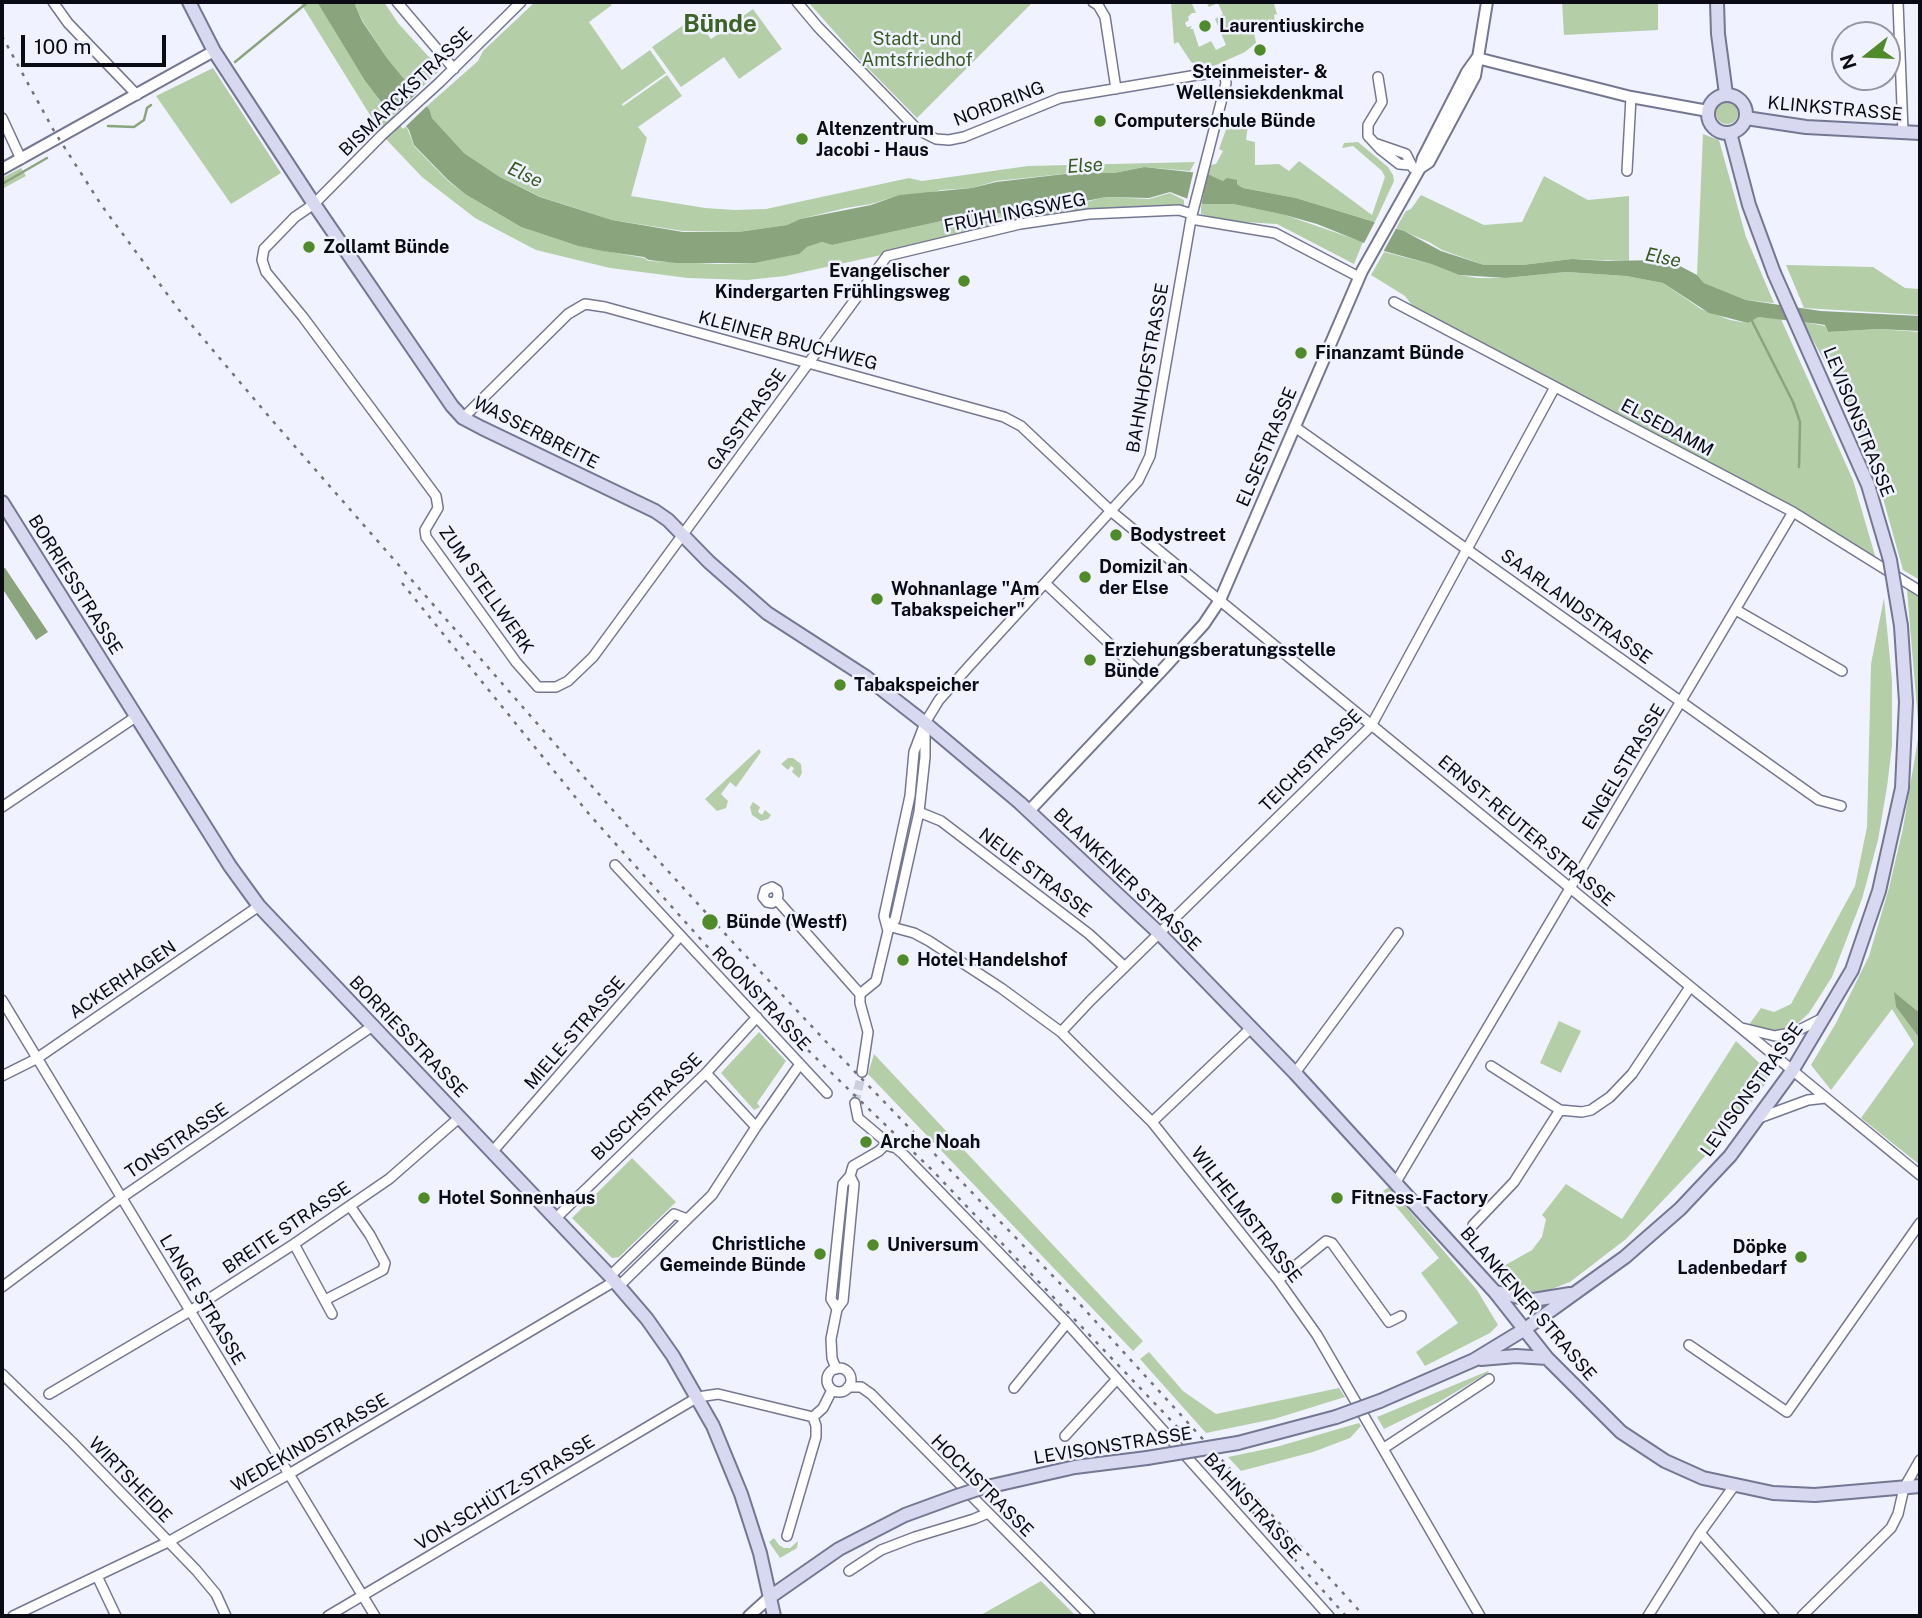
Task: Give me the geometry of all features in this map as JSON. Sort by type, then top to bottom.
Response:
[{"type":"main road","name":"WASSERBREITE","points":[[189,2],[214,51],[314,204],[441,394],[463,418],[655,511],[767,613],[866,677],[925,723]]},
{"type":"main road","points":[[1717,2],[1718,34],[1726,94]]},
{"type":"main road","points":[[1726,94],[1742,101],[1745,106],[1746,118],[1741,128],[1730,133],[1714,128],[1710,123],[1708,111],[1714,100],[1726,94]]},
{"type":"main road","name":"KLINKSTRASSE","points":[[1746,118],[1806,127],[1920,133]]},
{"type":"main road","name":"LEVISONSTRASSE","points":[[770,1597],[839,1549],[905,1515],[957,1496],[1075,1467],[1238,1443],[1336,1417],[1474,1360],[1578,1292],[1625,1257],[1680,1209],[1730,1156],[1792,1071],[1852,970],[1879,891],[1902,788],[1906,702],[1901,626],[1889,560],[1868,485],[1774,273],[1749,205],[1730,133]]},
{"type":"main road","name":"BORRIESSTRASSE","points":[[2,502],[230,866],[259,906],[615,1281],[660,1337],[698,1396],[744,1501],[761,1553],[774,1616]]},
{"type":"main road","name":"BLANKENER STRASSE","points":[[925,723],[1029,811],[1159,933],[1396,1182],[1495,1292],[1547,1358],[1621,1432],[1648,1452],[1703,1478],[1734,1486],[1773,1493],[1815,1495],[1920,1486]]},
{"type":"main road","name":"LEVISONSTRASSE","points":[[1495,1292],[1533,1300],[1578,1292]]},
{"type":"main road","name":"LEVISONSTRASSE","points":[[1474,1360],[1516,1356],[1547,1358]]},
{"type":"street","points":[[53,2],[68,23],[137,95]]},
{"type":"street","points":[[397,2],[454,69]]},
{"type":"street","name":"BISMARCKSTRASSE","points":[[314,204],[520,2]]},
{"type":"street","name":"NORDRING","points":[[797,2],[918,130],[936,139],[949,140],[975,133],[1060,98],[1219,73],[1229,74]]},
{"type":"street","points":[[1093,2],[1105,17],[1116,89]]},
{"type":"street","name":"ELSESTRASSE","points":[[1029,811],[1204,624],[1220,600],[1359,277],[1465,76],[1478,58],[1487,2]]},
{"type":"street","points":[[1898,2],[1903,132]]},
{"type":"street","points":[[2,169],[214,51]]},
{"type":"street","points":[[1478,58],[1631,97],[1708,111]]},
{"type":"street","name":"BAHNHOFSTRASSE","points":[[860,994],[876,981],[888,926],[884,916],[910,796],[914,752],[925,723],[939,700],[1139,481],[1150,456],[1192,213],[1229,74]]},
{"type":"street","points":[[1378,77],[1382,102],[1368,125],[1368,136],[1377,144],[1406,154],[1416,169]]},
{"type":"street","points":[[1627,171],[1631,97]]},
{"type":"street","points":[[2,118],[21,159]]},
{"type":"street","name":"ZUM STELLWERK","points":[[314,204],[295,217],[264,249],[262,260],[266,272],[436,496],[438,508],[425,530],[426,537],[516,662],[538,687],[556,687],[568,681],[585,666],[682,535]]},
{"type":"street","name":"FRÜHLINGSWEG","points":[[887,257],[1020,224],[1089,214],[1180,210],[1192,213]]},
{"type":"street","points":[[1192,213],[1275,233],[1359,277]]},
{"type":"street","name":"GASSTRASSE","points":[[682,535],[887,257]]},
{"type":"street","name":"ELSEDAMM","points":[[1394,302],[1793,512],[1920,591]]},
{"type":"street","name":"KLEINER BRUCHWEG","points":[[463,418],[568,314],[585,304],[605,307],[1004,416],[1021,426],[1112,512]]},
{"type":"street","name":"TEICHSTRASSE","points":[[1061,1032],[1371,726],[1555,387]]},
{"type":"street","name":"SAARLANDSTRASSE","points":[[1295,427],[1819,800],[1840,806]]},
{"type":"street","name":"ERNST-REUTER-STRASSE","points":[[1112,512],[1920,1175]]},
{"type":"street","name":"ENGELSTRASSE","points":[[1396,1182],[1793,512]]},
{"type":"street","points":[[1045,583],[1150,682]]},
{"type":"street","points":[[1736,610],[1842,671]]},
{"type":"street","points":[[2,807],[137,716]]},
{"type":"street","name":"BAHNHOFSTRASSE","points":[[888,926],[895,920],[919,812],[925,757],[925,723]]},
{"type":"street","name":"NEUE STRASSE","points":[[919,812],[941,821],[1089,933],[1125,967]]},
{"type":"street","name":"ROONSTRASSE","points":[[615,865],[827,1093]]},
{"type":"street","points":[[777,900],[860,994],[867,1032],[862,1072]]},
{"type":"street","name":"ACKERHAGEN","points":[[2,1076],[36,1059],[259,906]]},
{"type":"street","name":"WILHELMSTRASSE","points":[[888,926],[914,933],[929,942],[1001,988],[1061,1032],[1152,1122],[1278,1280],[1317,1335],[1480,1616]]},
{"type":"street","points":[[1295,1073],[1398,933]]},
{"type":"street","name":"MIELE-STRASSE","points":[[493,1151],[680,936]]},
{"type":"street","points":[[1491,1066],[1560,1110],[1591,1111],[1610,1097],[1632,1074],[1690,987]]},
{"type":"street","name":"LANGE STRASSE","points":[[2,1000],[375,1616]]},
{"type":"street","name":"LEVISONSTRASSE","points":[[1740,1028],[1774,1036],[1795,1032],[1826,1016]]},
{"type":"street","name":"BUSCHSTRASSE","points":[[556,1218],[706,1073],[757,1017]]},
{"type":"street","name":"TONSTRASSE","points":[[2,1287],[121,1198],[374,1026]]},
{"type":"street","points":[[1152,1122],[1251,1028]]},
{"type":"street","points":[[706,1073],[756,1127],[800,1064]]},
{"type":"street","points":[[1757,1119],[1808,1100],[1826,1098]]},
{"type":"street","name":"BAHNSTRASSE","points":[[855,1103],[858,1118],[884,1140],[885,1145],[896,1148],[903,1154],[1067,1323],[1329,1616]]},
{"type":"street","points":[[1473,1225],[1514,1182],[1560,1110]]},
{"type":"street","name":"BREITE STRASSE","points":[[49,1394],[190,1311],[294,1244],[389,1179],[460,1116]]},
{"type":"street","name":"WEDEKINDSTRASSE","points":[[13,1616],[168,1542],[289,1474],[615,1281],[674,1214],[687,1219],[712,1195],[756,1127]]},
{"type":"street","points":[[836,1369],[832,1358],[831,1339],[837,1309],[843,1301],[855,1184],[849,1176],[853,1166],[885,1145]]},
{"type":"street","points":[[325,1300],[383,1270],[385,1263],[350,1206]]},
{"type":"street","points":[[1689,1345],[1787,1412],[1920,1223]]},
{"type":"street","points":[[1278,1280],[1326,1241],[1332,1243],[1389,1322],[1401,1316]]},
{"type":"street","points":[[294,1244],[332,1314]]},
{"type":"street","points":[[1014,1388],[1067,1323]]},
{"type":"street","points":[[836,1369],[843,1369],[850,1380],[848,1387],[843,1391],[832,1390],[828,1384],[828,1376],[836,1369]]},
{"type":"street","name":"WIRTSHEIDE","points":[[2,1374],[72,1442],[211,1587],[226,1616]]},
{"type":"street","points":[[1065,1436],[1116,1379]]},
{"type":"street","points":[[1384,1448],[1489,1379]]},
{"type":"street","name":"HOCHSTRASSE","points":[[848,1387],[861,1387],[871,1394],[1090,1616]]},
{"type":"street","points":[[813,1418],[823,1408],[832,1390]]},
{"type":"street","points":[[698,1396],[718,1394],[813,1418]]},
{"type":"street","name":"VON-SCHÜTZ-STRASSE","points":[[328,1616],[698,1396]]},
{"type":"street","points":[[787,1536],[816,1437],[813,1418]]},
{"type":"street","points":[[1802,1616],[1891,1528],[1898,1514],[1904,1488],[1920,1460]]},
{"type":"street","points":[[1648,1616],[1700,1533],[1734,1486]]},
{"type":"street","points":[[849,1570],[881,1550],[988,1513]]},
{"type":"street","points":[[1700,1533],[1774,1616]]},
{"type":"street","points":[[97,1576],[116,1616]]},
{"type":"street","points":[[749,1616],[770,1597]]},
{"type":"green space","points":[[300,2],[317,2],[365,81],[408,130],[414,146],[448,181],[521,227],[578,246],[649,261],[755,263],[798,254],[807,247],[822,242],[832,245],[960,217],[995,212],[1000,214],[1023,205],[1086,202],[1105,197],[1149,199],[1170,193],[1184,200],[1184,207],[1083,211],[785,276],[747,280],[688,278],[610,268],[536,250],[475,218],[422,177],[383,136]]},
{"type":"green space","points":[[354,2],[384,2],[398,23],[428,56],[443,67],[416,93],[387,58],[362,20]]},
{"type":"green space","points":[[535,2],[608,2],[612,5],[589,22],[622,70],[650,50],[666,73],[622,104],[623,106],[667,75],[682,96],[638,127],[647,138],[631,196],[705,208],[766,209],[909,178],[922,181],[1028,166],[1195,162],[1190,171],[1143,167],[1114,173],[1082,172],[996,181],[972,188],[926,194],[900,195],[800,219],[787,225],[738,232],[683,231],[612,220],[541,197],[500,177],[464,153],[432,118],[427,106],[478,61],[483,51]]},
{"type":"green space","name":"Stadt- und Amtsfriedhof","points":[[808,2],[1033,2],[917,118]]},
{"type":"green space","points":[[1171,2],[1197,2],[1192,4],[1196,13],[1192,13],[1185,23],[1187,27],[1192,26],[1190,29],[1193,29],[1199,47],[1211,41],[1216,50],[1226,45],[1215,19],[1223,14],[1218,3],[1209,7],[1206,2],[1277,2],[1274,4],[1277,14],[1274,15],[1273,25],[1254,32],[1256,43],[1245,52],[1214,66],[1197,65],[1191,62],[1178,42],[1174,44]]},
{"type":"green space","points":[[1562,2],[1658,2],[1658,30],[1564,35]]},
{"type":"green space","points":[[753,9],[782,49],[739,79],[724,57],[681,87],[652,47],[695,17],[711,39]]},
{"type":"green space","points":[[213,68],[281,173],[231,204],[156,96]]},
{"type":"green space","points":[[1727,102],[1735,105],[1738,113],[1735,121],[1727,124],[1719,121],[1716,113],[1719,105]]},
{"type":"green space","points":[[1224,114],[1248,125],[1246,140],[1255,142],[1255,165],[1279,164],[1289,171],[1299,161],[1372,215],[1385,177],[1382,171],[1353,146],[1342,148],[1344,143],[1358,142],[1388,167],[1393,175],[1394,181],[1375,222],[1296,198],[1243,188],[1208,174],[1210,165],[1216,164],[1223,151],[1219,149],[1228,124],[1221,122]]},
{"type":"green space","points":[[1703,134],[1719,140],[1746,237],[1774,303],[1746,300],[1704,283],[1697,275]]},
{"type":"green space","points":[[21,168],[26,176],[2,189],[2,178]]},
{"type":"green space","points":[[1544,176],[1588,200],[1629,196],[1629,261],[1572,259],[1522,265],[1484,265],[1442,250],[1396,228],[1406,211],[1411,209],[1421,195],[1484,225],[1522,222]]},
{"type":"green space","points":[[1201,204],[1233,204],[1285,215],[1363,242],[1354,264],[1277,224],[1228,221],[1201,214]]},
{"type":"green space","points":[[1384,252],[1431,264],[1459,275],[1478,278],[1566,272],[1626,276],[1663,283],[1701,309],[1730,320],[1748,323],[1757,317],[1781,319],[1853,480],[1876,559],[1600,404],[1414,308],[1405,296],[1371,275]]},
{"type":"green space","points":[[1786,265],[1873,267],[1905,288],[1920,289],[1920,315],[1804,308]]},
{"type":"green space","points":[[1803,322],[1825,326],[1828,332],[1878,329],[1920,332],[1920,580],[1903,570],[1879,484],[1854,422]]},
{"type":"green space","points":[[1911,588],[1920,594],[1920,1013],[1895,993],[1896,1007],[1920,1039],[1920,1165],[1861,1118],[1914,1044],[1892,1009],[1831,1090],[1811,1065],[1836,1023],[1869,956],[1903,828],[1919,733],[1907,590]]},
{"type":"green space","points":[[1884,598],[1892,680],[1892,746],[1878,840],[1862,899],[1832,977],[1809,1013],[1795,1026],[1775,1030],[1748,1026],[1761,1008],[1774,1012],[1791,1004],[1855,886],[1867,827],[1871,664]]},
{"type":"green space","points":[[759,749],[761,752],[736,787],[730,782],[721,794],[728,801],[726,808],[717,811],[705,799]]},
{"type":"green space","points":[[788,758],[801,764],[802,773],[799,778],[792,772],[794,768],[791,766],[788,770],[781,764]]},
{"type":"green space","points":[[753,802],[760,807],[758,812],[762,815],[765,810],[771,815],[768,819],[761,821],[752,815],[750,807]]},
{"type":"green space","points":[[1559,1021],[1581,1031],[1561,1073],[1540,1063]]},
{"type":"green space","points":[[759,1032],[786,1061],[757,1103],[760,1107],[754,1110],[721,1073]]},
{"type":"green space","points":[[1736,1041],[1768,1071],[1767,1082],[1731,1129],[1626,1239],[1570,1282],[1544,1292],[1519,1291],[1495,1271],[1532,1250],[1542,1237],[1546,1219],[1542,1215],[1566,1184],[1622,1219]]},
{"type":"green space","points":[[874,1054],[1143,1341],[1133,1351],[868,1074]]},
{"type":"green space","points":[[632,1158],[676,1202],[619,1257],[612,1258],[572,1218]]},
{"type":"green space","points":[[1389,1187],[1477,1290],[1498,1325],[1490,1333],[1425,1366],[1416,1352],[1458,1323],[1421,1273],[1439,1258],[1383,1191]]},
{"type":"green space","points":[[1149,1352],[1183,1391],[1216,1414],[1339,1388],[1345,1397],[1274,1419],[1206,1433],[1140,1359]]},
{"type":"green space","points":[[1488,1371],[1439,1402],[1384,1429],[1377,1417]]},
{"type":"green space","points":[[1359,1423],[1361,1426],[1350,1438],[1313,1452],[1241,1471],[1228,1457],[1276,1447]]},
{"type":"green space","points":[[774,1538],[784,1548],[790,1548],[798,1541],[797,1548],[780,1558],[769,1542]]},
{"type":"green space","points":[[1041,1581],[1076,1616],[979,1616]]},
{"type":"shaded area","points":[[317,2],[354,2],[362,21],[387,58],[429,109],[432,118],[464,153],[500,177],[540,197],[612,220],[683,232],[738,232],[787,225],[800,219],[871,205],[899,195],[972,188],[996,182],[1082,172],[1114,173],[1144,167],[1208,174],[1223,181],[1227,178],[1237,180],[1237,184],[1243,188],[1296,198],[1404,231],[1441,251],[1484,265],[1522,265],[1572,259],[1657,260],[1680,266],[1697,275],[1704,283],[1746,300],[1821,311],[1920,316],[1920,331],[1878,329],[1828,332],[1825,325],[1758,317],[1748,323],[1709,313],[1663,283],[1626,276],[1566,272],[1506,278],[1459,275],[1384,251],[1317,224],[1233,204],[1201,204],[1170,192],[1149,198],[1106,197],[1023,205],[1000,214],[995,212],[960,217],[832,245],[822,242],[807,247],[799,254],[755,263],[677,263],[578,246],[521,227],[465,194],[448,180],[414,145],[409,130],[365,81]]},
{"type":"shaded area","points":[[2,568],[5,568],[48,632],[36,640],[2,588]]},
{"type":"shaded area","points":[[1894,992],[1920,1013],[1920,1039],[1896,1007]]},
{"type":"pier","points":[[419,91],[429,104],[403,129],[393,116]]},
{"type":"pier","points":[[1194,169],[1208,170],[1201,207],[1186,204]]},
{"type":"pier","points":[[1377,218],[1398,225],[1382,254],[1363,245]]},
{"type":"waterway","points":[[235,62],[308,2]]},
{"type":"waterway","points":[[108,126],[134,127],[144,120],[147,108],[151,105]]},
{"type":"waterway","points":[[2,184],[47,158]]},
{"type":"waterway","points":[[1750,317],[1793,402],[1800,422],[1799,467]]},
{"type":"tunnel","points":[[855,1103],[862,1072]]},
{"type":"railway","points":[[2,36],[54,131],[102,206],[179,310],[271,419],[618,816],[728,937],[1077,1301],[1364,1616]]},
{"type":"railway","points":[[402,583],[589,814],[705,944],[784,1027],[932,1170],[1183,1433]]},
{"type":"railway","points":[[1226,1479],[1346,1616]]},
{"type":"place","name":"Laurentiuskirche","points":[[1205,26]]},
{"type":"place","name":"Steinmeister- & Wellensiekdenkmal","points":[[1260,50]]},
{"type":"place","name":"Computerschule Bünde","points":[[1100,121]]},
{"type":"place","name":"Altenzentrum Jacobi - Haus","points":[[802,139]]},
{"type":"place","name":"Zollamt Bünde","points":[[309,247]]},
{"type":"place","name":"Evangelischer Kindergarten Frühlingsweg","points":[[964,281]]},
{"type":"place","name":"Finanzamt Bünde","points":[[1301,353]]},
{"type":"place","name":"Bodystreet","points":[[1116,535]]},
{"type":"place","name":"Domizil an der Else","points":[[1085,577]]},
{"type":"place","name":"Wohnanlage \"Am Tabakspeicher\"","points":[[877,599]]},
{"type":"place","name":"Erziehungsberatungsstelle Bünde","points":[[1090,660]]},
{"type":"place","name":"Tabakspeicher","points":[[840,685]]},
{"type":"place","name":"Bünde (Westf)","points":[[710,922]]},
{"type":"place","name":"Hotel Handelshof","points":[[903,960]]},
{"type":"place","name":"Arche Noah","points":[[866,1142]]},
{"type":"place","name":"Hotel Sonnenhaus","points":[[424,1198]]},
{"type":"place","name":"Fitness-Factory","points":[[1337,1198]]},
{"type":"place","name":"Universum","points":[[873,1245]]},
{"type":"place","name":"Christliche Gemeinde Bünde","points":[[820,1254]]},
{"type":"place","name":"Döpke Ladenbedarf","points":[[1801,1257]]},
{"type":"district","name":"Bünde","points":[[720,25]]},
{"type":"water label","name":"Else","points":[[1085,166]]},
{"type":"water label","name":"Else","points":[[525,175]]},
{"type":"water label","name":"Else","points":[[1663,258]]}]
